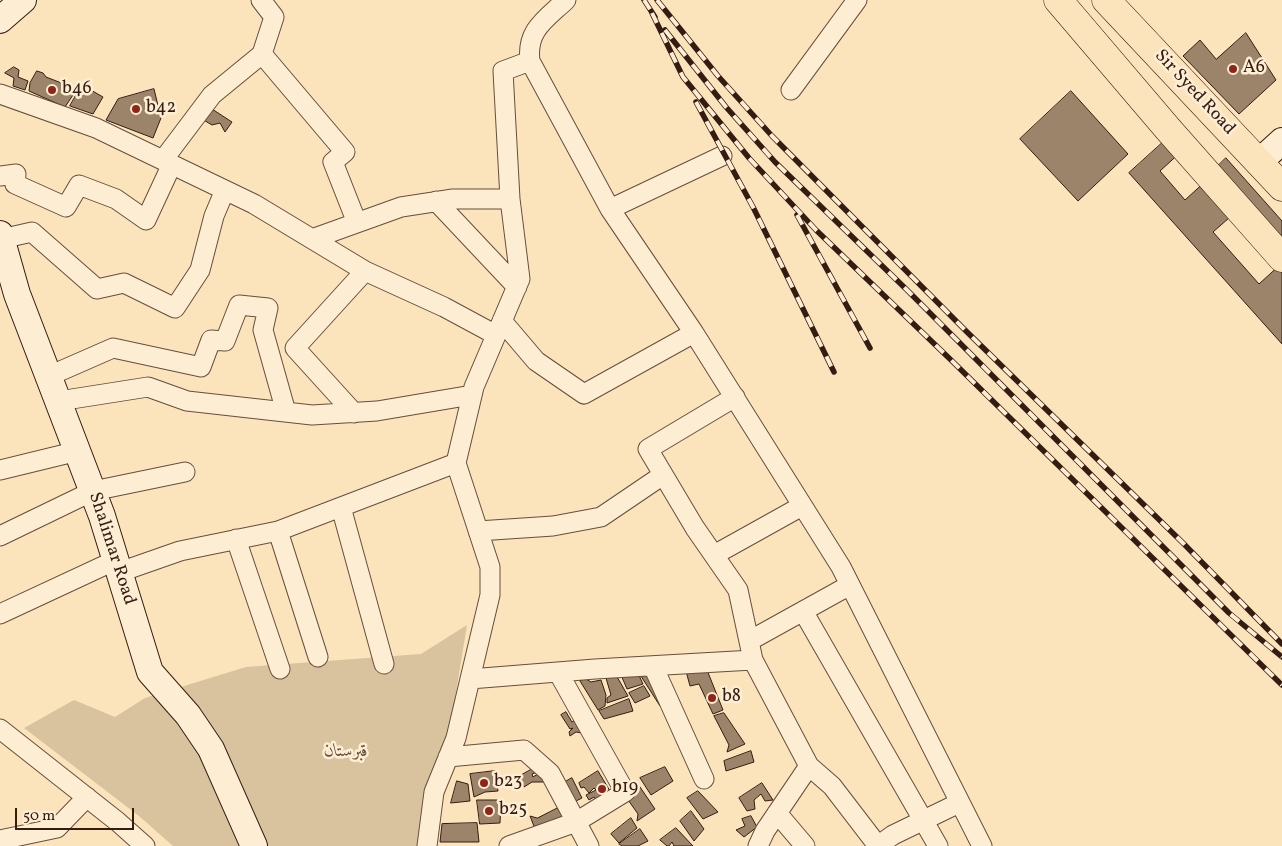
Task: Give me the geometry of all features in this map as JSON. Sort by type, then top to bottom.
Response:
[{"type":"main road","points":[[1058,0],[1168,129],[1282,258]]},
{"type":"main road","name":"Sir Syed Road","points":[[1106,0],[1282,187]]},
{"type":"street","points":[[0,20],[23,0]]},
{"type":"street","points":[[0,176],[16,174],[15,184],[66,207],[79,185],[116,199],[146,220],[167,162],[212,95],[262,54],[274,17],[261,0]]},
{"type":"street","points":[[791,90],[857,0]]},
{"type":"street","points":[[559,3],[532,35],[528,49],[530,60],[610,209],[694,333],[841,567],[982,846]]},
{"type":"street","points":[[262,54],[345,152],[333,162],[357,223]]},
{"type":"street","points":[[427,846],[434,792],[456,738],[490,595],[490,567],[456,463],[472,395],[520,279],[510,199],[504,71],[530,60]]},
{"type":"street","points":[[0,94],[96,128],[254,204],[365,271],[444,307],[499,328],[536,361],[584,394],[694,333]]},
{"type":"street","points":[[1259,162],[1282,141]]},
{"type":"street","points":[[610,209],[722,156]]},
{"type":"street","points":[[1,237],[32,232],[97,289],[124,284],[175,308],[200,270],[214,216],[225,190]]},
{"type":"street","points":[[312,239],[401,206],[453,199],[510,199]]},
{"type":"street","points":[[436,201],[517,287]]},
{"type":"street","name":"Shalimar Road","points":[[1,237],[9,297],[49,376],[78,451],[118,566],[150,672],[188,715],[211,749],[254,846]]},
{"type":"street","points":[[354,413],[295,348],[365,271]]},
{"type":"street","points":[[49,376],[113,348],[201,367],[211,340],[225,342],[239,305],[268,308],[263,330],[286,412]]},
{"type":"street","points":[[59,401],[148,387],[187,401],[312,415],[378,411],[472,395]]},
{"type":"street","points":[[735,397],[648,449],[695,528],[738,590],[753,660],[808,766],[832,786],[878,846],[893,835],[959,803]]},
{"type":"street","points":[[0,470],[78,451]]},
{"type":"street","points":[[0,614],[118,566],[180,550],[278,531],[456,463]]},
{"type":"street","points":[[0,536],[93,491],[185,472]]},
{"type":"street","points":[[478,531],[553,526],[601,516],[663,474]]},
{"type":"street","points":[[714,555],[802,506]]},
{"type":"street","points":[[341,507],[384,664]]},
{"type":"street","points":[[278,531],[318,657]]},
{"type":"street","points":[[236,539],[280,669]]},
{"type":"street","points":[[749,641],[850,585]]},
{"type":"street","points":[[804,611],[938,846]]},
{"type":"street","points":[[470,679],[753,660]]},
{"type":"street","points":[[653,666],[704,779]]},
{"type":"street","points":[[509,846],[576,822],[625,792],[558,672]]},
{"type":"street","points":[[0,729],[118,822],[145,846]]},
{"type":"street","points":[[448,757],[524,750],[550,773],[589,846]]},
{"type":"street","points":[[758,846],[808,766]]},
{"type":"street","points":[[0,840],[56,828],[87,797]]},
{"type":"street","points":[[777,813],[805,846]]},
{"type":"green space","name":"قبرستان","points":[[467,625],[444,765],[425,846],[173,846],[139,816],[24,728],[74,700],[115,717],[145,698],[246,667],[421,654]]},
{"type":"building","name":"A6","points":[[1246,33],[1276,80],[1239,114],[1183,56],[1200,40],[1216,59]]},
{"type":"building","points":[[14,67],[19,70],[18,77],[28,81],[25,90],[13,86],[14,78],[5,73]]},
{"type":"building","name":"b46","points":[[37,71],[43,73],[46,77],[77,89],[65,107],[29,91],[30,83]]},
{"type":"building","points":[[82,85],[103,97],[93,114],[70,106]]},
{"type":"building","name":"b42","points":[[154,89],[161,118],[153,138],[106,120],[118,99]]},
{"type":"building","points":[[1071,91],[1128,154],[1078,201],[1020,139]]},
{"type":"building","points":[[212,109],[232,122],[225,132],[220,123],[212,125],[202,119]]},
{"type":"building","points":[[1170,136],[1183,150],[1160,171],[1185,200],[1208,179],[1237,211],[1213,232],[1259,284],[1282,263],[1282,344],[1129,173]]},
{"type":"building","points":[[1226,158],[1282,221],[1282,250],[1213,171]]},
{"type":"building","name":"b8","points":[[707,670],[723,710],[713,714],[699,684],[690,686],[686,671]]},
{"type":"building","points":[[637,671],[643,684],[627,689],[621,675]]},
{"type":"building","points":[[652,671],[666,701],[660,706],[639,673]]},
{"type":"building","points":[[616,675],[628,696],[607,703],[607,698],[611,695],[606,678]]},
{"type":"building","points":[[586,679],[591,682],[601,680],[606,695],[605,706],[598,710],[580,681]]},
{"type":"building","points":[[644,686],[650,696],[635,703],[629,693]]},
{"type":"building","points":[[629,699],[633,711],[604,719],[599,711]]},
{"type":"building","points":[[566,712],[572,722],[581,717],[582,733],[576,732],[570,736],[569,732],[573,728],[570,729],[561,715]]},
{"type":"building","points":[[724,713],[745,744],[727,752],[729,745],[714,716]]},
{"type":"building","points":[[751,751],[754,762],[726,771],[724,761]]},
{"type":"building","points":[[536,767],[540,771],[532,774],[533,777],[541,772],[546,782],[532,782],[524,787],[520,776]]},
{"type":"building","points":[[665,767],[673,781],[651,795],[640,778]]},
{"type":"building","name":"b23","points":[[495,771],[498,791],[485,792],[474,797],[470,774]]},
{"type":"building","name":"b19","points":[[598,771],[613,796],[598,803],[594,797],[589,800],[586,795],[596,790],[594,788],[589,793],[584,787],[581,788],[579,783]]},
{"type":"building","points":[[572,778],[582,798],[574,802],[560,785]]},
{"type":"building","points":[[457,781],[468,784],[470,801],[451,803]]},
{"type":"building","points":[[762,783],[773,800],[765,801],[761,794],[754,800],[755,809],[747,811],[739,798]]},
{"type":"building","points":[[640,787],[655,809],[637,821],[638,814],[626,797]]},
{"type":"building","points":[[698,791],[718,812],[703,819],[687,798]]},
{"type":"building","name":"b25","points":[[477,800],[501,800],[500,823],[480,824]]},
{"type":"building","points":[[558,808],[566,823],[537,834],[530,816],[537,818]]},
{"type":"building","points":[[691,811],[704,829],[694,841],[680,821]]},
{"type":"building","points":[[751,816],[757,827],[744,837],[736,830],[745,826],[742,819]]},
{"type":"building","points":[[631,818],[637,828],[619,843],[611,834]]},
{"type":"building","points":[[477,823],[479,842],[440,842],[442,824]]},
{"type":"building","points":[[676,828],[693,846],[674,846],[672,842],[667,846],[660,840]]},
{"type":"building","points":[[640,829],[648,841],[638,846],[622,846],[619,844]]},
{"type":"railway","points":[[644,0],[655,17]]},
{"type":"railway","points":[[657,0],[718,76],[772,136],[966,331],[1183,543],[1282,644]]},
{"type":"railway","points":[[652,13],[683,77],[749,158],[816,230],[1282,685]]},
{"type":"railway","points":[[665,30],[726,107],[775,162],[906,289],[1229,613],[1282,657]]},
{"type":"railway","points":[[696,102],[753,207],[834,372]]},
{"type":"railway","points":[[797,215],[870,348]]},
{"type":"place","name":"A6","points":[[1233,69]]},
{"type":"place","name":"b46","points":[[52,90]]},
{"type":"place","name":"b42","points":[[136,109]]},
{"type":"place","name":"b8","points":[[712,698]]},
{"type":"place","name":"b23","points":[[484,783]]},
{"type":"place","name":"b19","points":[[602,789]]},
{"type":"place","name":"b25","points":[[489,811]]}]
